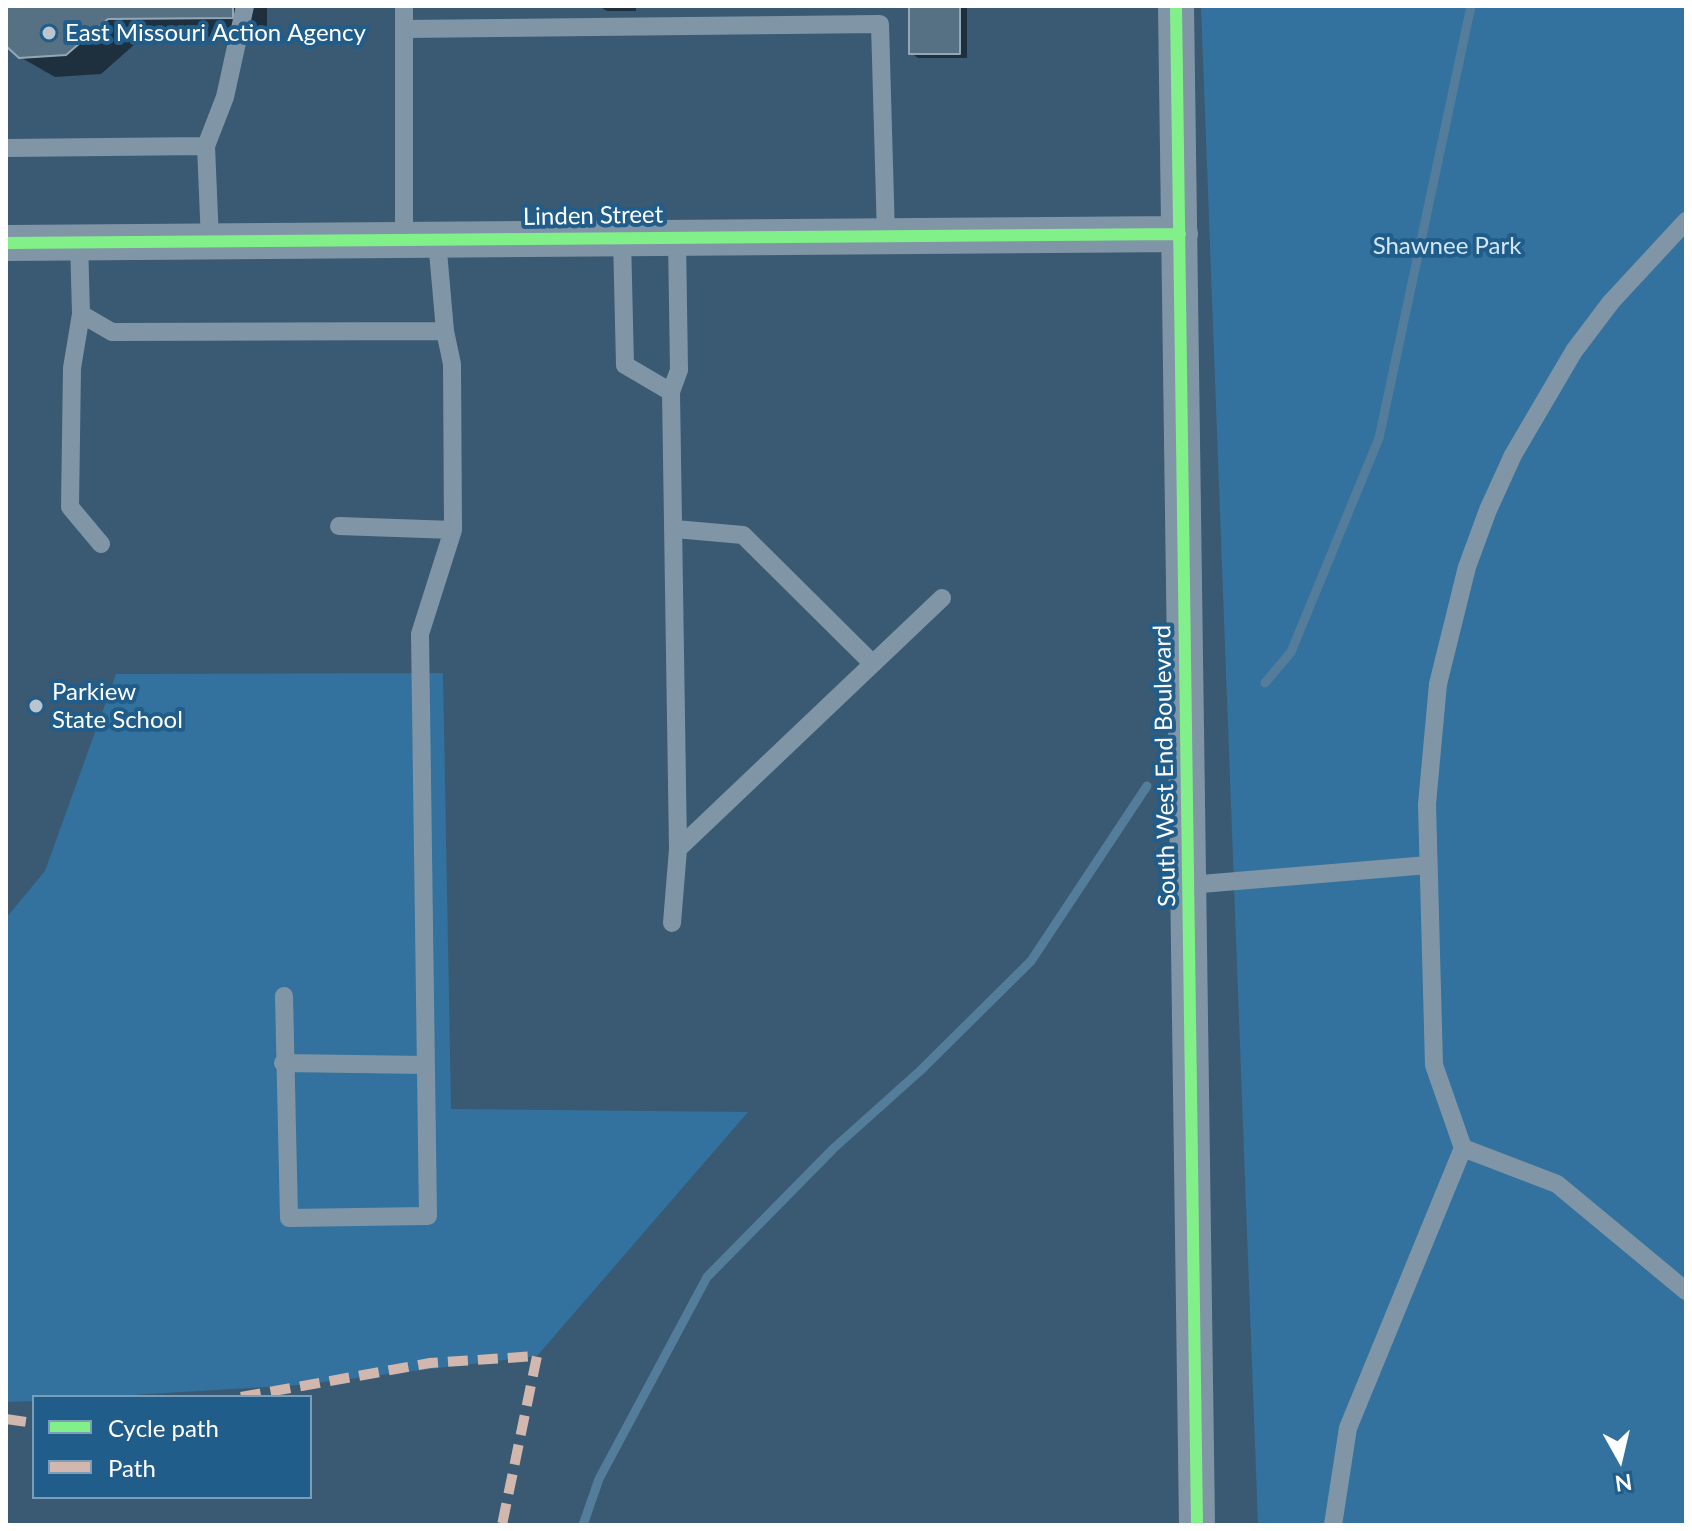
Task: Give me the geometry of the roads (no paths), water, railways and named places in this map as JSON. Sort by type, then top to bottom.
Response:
[{"type":"street","name":"South West End Boulevard","points":[[1176,6],[1197,1525]]},
{"type":"street","name":"Linden Street","points":[[6,243],[1180,234]]},
{"type":"lane","points":[[210,241],[206,146],[225,97],[245,6]]},
{"type":"lane","points":[[284,996],[283,1063],[289,1218],[428,1216],[420,634],[453,530],[452,364],[420,240],[404,6]]},
{"type":"lane","points":[[404,29],[880,15],[886,236]]},
{"type":"lane","points":[[6,148],[206,146]]},
{"type":"lane","points":[[1333,1525],[1348,1428],[1463,1148],[1434,1065],[1428,789],[1438,684],[1467,567],[1488,510],[1527,428],[1574,351],[1611,302],[1686,221]]},
{"type":"lane","points":[[622,238],[625,365],[671,392]]},
{"type":"lane","points":[[672,923],[678,849],[671,392],[679,370],[677,238]]},
{"type":"lane","points":[[79,241],[81,314],[72,368],[70,507],[101,544]]},
{"type":"lane","points":[[81,314],[112,332],[445,331]]},
{"type":"lane","points":[[339,526],[453,530]]},
{"type":"lane","points":[[675,529],[743,535],[872,663]]},
{"type":"lane","points":[[678,849],[942,598]]},
{"type":"lane","points":[[1189,885],[1428,865]]},
{"type":"lane","points":[[283,1063],[425,1065]]},
{"type":"lane","points":[[1463,1148],[1557,1184],[1686,1291]]},
{"type":"waterway","points":[[1265,683],[1291,652],[1379,438],[1471,6]]},
{"type":"waterway","points":[[583,1525],[599,1479],[707,1277],[834,1148],[921,1070],[1031,961],[1147,786]]},
{"type":"place","name":"East Missouri Action Agency","points":[[49,33]]},
{"type":"place","name":"Parkiew State School","points":[[36,706]]},
{"type":"park label","name":"Shawnee Park","points":[[1447,246]]}]
